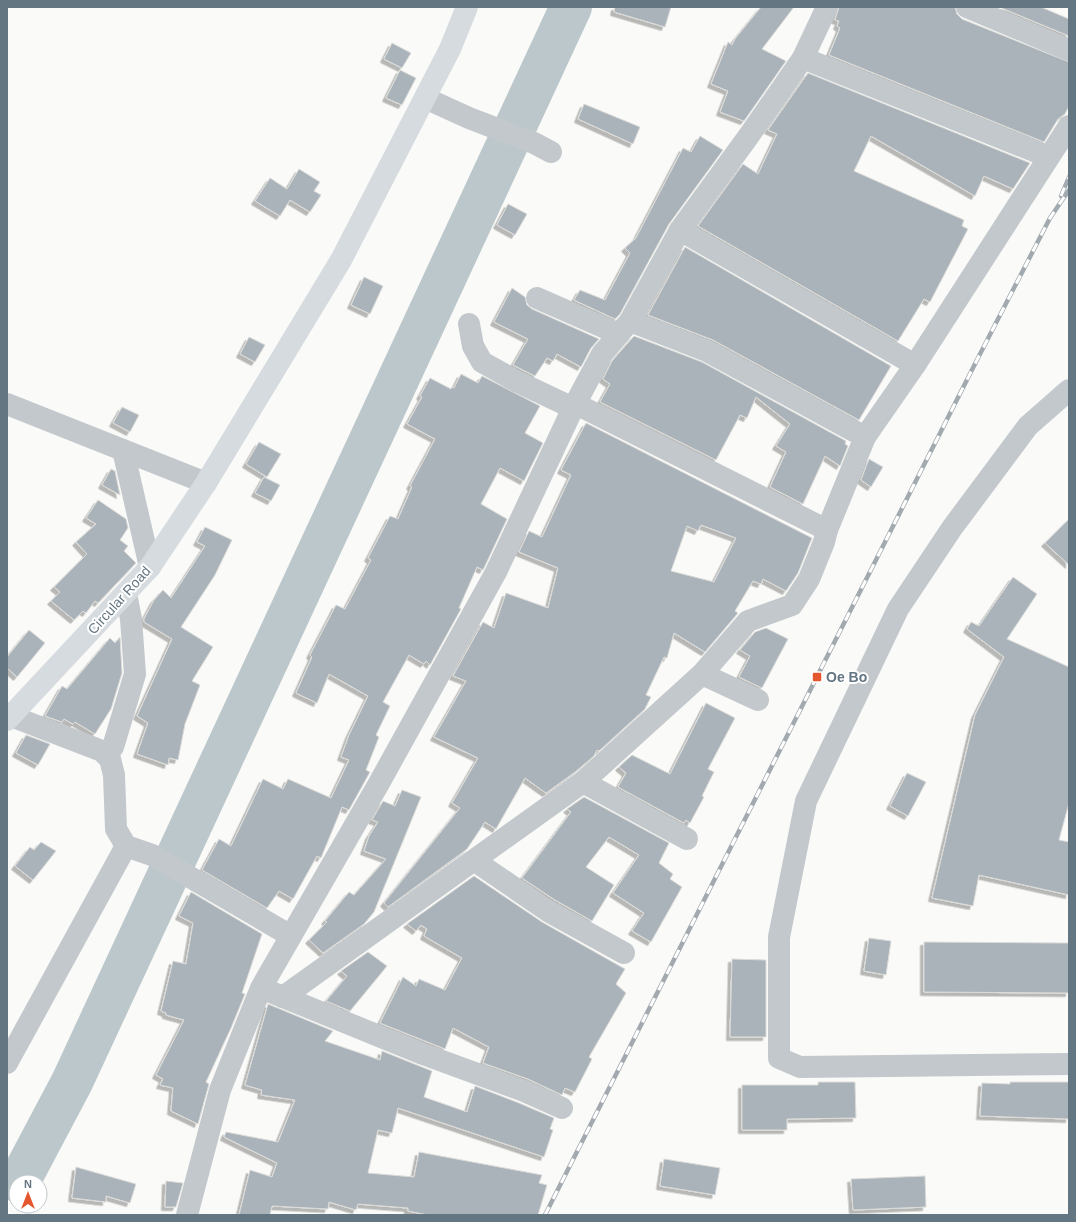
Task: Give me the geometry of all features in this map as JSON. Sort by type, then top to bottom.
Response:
[{"type":"main road","name":"Circular Road","points":[[9,718],[150,567],[210,475],[341,260],[450,49],[468,7]]},
{"type":"street","points":[[187,1215],[220,1090],[260,988],[378,785],[496,572],[574,406],[602,354],[625,327],[680,230],[748,137],[803,58],[827,7]]},
{"type":"street","points":[[967,7],[1069,50]]},
{"type":"street","points":[[803,58],[1049,157]]},
{"type":"street","points":[[425,98],[551,152]]},
{"type":"street","points":[[282,997],[583,782],[702,674],[748,621],[792,605],[809,579],[824,542],[827,530],[865,437],[916,365],[1069,126]]},
{"type":"street","points":[[680,230],[916,365]]},
{"type":"street","points":[[537,298],[625,327],[707,351],[865,437]]},
{"type":"street","points":[[470,324],[473,346],[482,362],[516,381],[574,406],[827,530]]},
{"type":"street","points":[[1069,390],[1028,426],[952,528],[898,609],[806,801],[779,937],[779,1058],[800,1067],[1069,1064]]},
{"type":"street","points":[[7,404],[123,450],[210,475]]},
{"type":"street","points":[[123,450],[150,567]]},
{"type":"street","points":[[106,755],[113,747],[135,674],[131,619],[126,594]]},
{"type":"street","points":[[702,674],[758,700]]},
{"type":"street","points":[[9,718],[102,751],[110,759],[114,775],[116,829],[126,846],[152,855],[185,873],[291,936]]},
{"type":"street","points":[[583,782],[687,839]]},
{"type":"street","points":[[7,1063],[126,846]]},
{"type":"street","points":[[475,860],[548,911],[624,953]]},
{"type":"street","points":[[260,988],[423,1054],[524,1091],[562,1108]]},
{"type":"building","points":[[615,7],[671,7],[665,27],[614,12]]},
{"type":"building","points":[[761,7],[794,7],[762,49],[786,61],[744,121],[720,112],[728,91],[711,84],[728,42],[732,45],[735,39]]},
{"type":"building","points":[[839,7],[955,7],[957,14],[962,19],[1069,62],[1069,106],[1065,114],[1058,119],[1044,142],[829,55],[840,28],[837,26],[839,21],[835,20]]},
{"type":"building","points":[[999,7],[1041,7],[1069,19],[1069,36]]},
{"type":"building","points":[[392,43],[411,53],[402,68],[384,59]]},
{"type":"building","points":[[400,70],[416,78],[402,105],[386,98]]},
{"type":"building","points":[[808,73],[1030,163],[1013,189],[984,176],[975,196],[871,136],[854,171],[964,220],[962,226],[968,229],[930,302],[924,299],[898,341],[698,226],[743,164],[758,174],[777,134],[768,130]]},
{"type":"building","points":[[584,104],[640,127],[633,144],[578,119]]},
{"type":"building","points":[[700,136],[723,150],[669,224],[620,314],[615,319],[574,300],[580,290],[605,300],[630,253],[625,248],[636,238],[683,148],[691,152]]},
{"type":"building","points":[[299,169],[320,182],[314,191],[321,195],[310,212],[290,200],[280,216],[255,201],[270,178],[287,189]]},
{"type":"building","points":[[508,204],[527,214],[515,235],[497,225]]},
{"type":"building","points":[[685,247],[891,366],[859,420],[713,340],[648,315]]},
{"type":"building","points":[[364,277],[383,286],[370,314],[351,305]]},
{"type":"building","points":[[512,288],[525,297],[527,305],[532,309],[599,339],[591,348],[581,367],[557,354],[553,361],[547,358],[535,376],[513,365],[528,339],[494,322]]},
{"type":"building","points":[[634,336],[702,362],[846,441],[845,444],[848,446],[840,466],[825,456],[803,504],[770,487],[786,452],[776,446],[790,424],[756,397],[747,418],[740,415],[716,460],[600,402],[610,384],[603,379],[612,361]]},
{"type":"building","points":[[249,337],[265,345],[255,362],[240,354]]},
{"type":"building","points":[[461,374],[478,383],[482,376],[540,406],[525,433],[543,443],[524,481],[500,468],[481,504],[507,519],[483,570],[477,567],[459,608],[461,609],[430,665],[426,661],[424,664],[409,655],[383,702],[390,706],[376,735],[379,737],[366,770],[370,772],[349,810],[342,807],[321,858],[317,856],[293,899],[279,891],[267,908],[202,870],[219,839],[231,846],[263,779],[283,789],[288,779],[331,798],[349,760],[341,757],[349,735],[368,696],[329,674],[317,703],[296,693],[312,657],[310,655],[336,605],[345,609],[371,560],[368,558],[390,516],[398,519],[412,487],[410,486],[435,439],[407,424],[422,397],[420,396],[430,378],[451,389],[452,387],[454,388]]},
{"type":"building","points":[[122,407],[139,415],[130,432],[113,423]]},
{"type":"building","points":[[586,423],[812,538],[798,573],[786,591],[763,579],[761,584],[753,581],[735,611],[738,613],[705,652],[674,633],[667,658],[664,657],[646,695],[651,697],[645,709],[599,751],[597,750],[594,756],[546,793],[525,778],[496,829],[485,822],[467,849],[388,907],[384,903],[460,808],[452,803],[478,758],[434,737],[466,681],[453,676],[483,622],[494,628],[506,593],[548,608],[558,568],[519,552],[529,531],[542,537],[571,475],[561,470]],"holes":[[[701,525],[736,538],[714,582],[671,571],[687,526],[698,531]]]},
{"type":"building","points":[[259,442],[281,454],[267,477],[246,464]]},
{"type":"building","points":[[869,459],[883,467],[871,487],[861,480]]},
{"type":"building","points":[[111,469],[115,471],[120,495],[102,485]]},
{"type":"building","points":[[264,477],[280,485],[271,501],[255,493]]},
{"type":"building","points":[[98,500],[126,519],[128,528],[120,540],[128,546],[124,551],[136,563],[98,603],[95,601],[86,613],[83,611],[74,620],[51,601],[60,592],[54,587],[87,554],[76,542],[96,524],[86,518]]},
{"type":"building","points":[[1069,519],[1069,565],[1045,543]]},
{"type":"building","points":[[205,527],[232,540],[215,575],[181,627],[213,647],[192,681],[200,685],[185,724],[178,760],[169,758],[168,765],[137,754],[148,723],[137,716],[172,639],[144,622],[144,619],[154,600],[163,590],[171,598],[205,546],[197,542]]},
{"type":"building","points":[[1013,577],[1037,594],[1007,639],[1069,667],[1069,803],[1059,840],[1069,842],[1069,895],[979,875],[973,906],[932,898],[975,715],[1004,657],[967,629],[971,622],[979,626]]},
{"type":"building","points":[[766,628],[788,639],[762,688],[739,677],[750,656],[740,650],[755,632]]},
{"type":"building","points":[[29,630],[45,643],[17,677],[7,668],[7,657]]},
{"type":"building","points":[[120,637],[122,673],[111,709],[95,734],[75,722],[73,724],[64,719],[62,722],[45,716],[62,686],[67,689],[110,638],[115,643]]},
{"type":"building","points":[[706,703],[735,718],[708,769],[714,772],[702,796],[704,797],[690,823],[686,820],[684,823],[618,787],[626,773],[619,767],[632,755],[670,774]]},
{"type":"building","points":[[26,735],[50,744],[38,765],[16,753]]},
{"type":"building","points":[[907,773],[926,782],[908,816],[890,806]]},
{"type":"building","points":[[402,790],[421,797],[374,912],[364,924],[323,953],[309,940],[327,922],[325,921],[349,892],[354,895],[386,859],[364,851],[369,836],[378,822],[372,820],[383,801],[395,806]]},
{"type":"building","points":[[584,797],[669,843],[659,863],[673,874],[670,879],[682,887],[651,942],[632,931],[644,913],[613,893],[639,855],[609,837],[586,867],[614,885],[592,921],[555,900],[522,878],[571,812],[567,809]]},
{"type":"building","points":[[41,842],[56,851],[33,880],[15,866],[30,847],[34,850]]},
{"type":"building","points":[[474,876],[542,922],[625,969],[616,984],[626,993],[589,1057],[592,1059],[575,1092],[565,1088],[562,1095],[528,1079],[483,1063],[489,1047],[453,1028],[445,1049],[380,1023],[403,977],[416,986],[419,979],[445,990],[462,958],[424,936],[427,929],[421,925],[416,931],[407,924]]},
{"type":"building","points":[[191,892],[262,934],[242,993],[245,994],[206,1082],[209,1084],[198,1124],[171,1111],[173,1088],[160,1085],[163,1079],[156,1075],[184,1020],[166,1015],[166,1013],[161,1011],[173,961],[186,964],[193,923],[179,916]]},
{"type":"building","points":[[869,938],[891,941],[886,975],[864,971]]},
{"type":"building","points":[[924,942],[1069,943],[1069,993],[924,992]]},
{"type":"building","points":[[368,952],[387,966],[350,1011],[326,1001],[347,976],[341,971]]},
{"type":"building","points":[[732,959],[766,960],[766,1037],[730,1037]]},
{"type":"building","points":[[268,1004],[333,1031],[325,1041],[380,1060],[382,1051],[432,1071],[424,1097],[467,1112],[475,1086],[554,1118],[550,1129],[553,1130],[544,1157],[398,1108],[392,1133],[378,1130],[368,1173],[414,1177],[419,1152],[542,1175],[539,1183],[547,1185],[538,1215],[428,1215],[408,1211],[408,1208],[358,1204],[356,1210],[329,1202],[328,1209],[272,1206],[270,1215],[239,1215],[250,1170],[272,1177],[277,1163],[224,1137],[226,1132],[278,1142],[295,1100],[261,1095],[262,1090],[245,1085]]},
{"type":"building","points":[[818,1082],[855,1082],[856,1118],[787,1119],[787,1130],[742,1130],[742,1085],[818,1085]]},
{"type":"building","points":[[1010,1082],[1069,1082],[1069,1119],[980,1116],[982,1083],[1010,1084]]},
{"type":"building","points":[[664,1159],[720,1168],[715,1195],[660,1186]]},
{"type":"building","points":[[76,1167],[136,1184],[130,1203],[106,1196],[106,1202],[72,1198]]},
{"type":"building","points":[[925,1176],[926,1207],[853,1210],[851,1179]]},
{"type":"building","points":[[166,1181],[183,1183],[176,1207],[165,1207]]},
{"type":"waterway","points":[[23,1174],[72,1082],[571,7]]},
{"type":"railway","points":[[1061,196],[1069,177]]},
{"type":"railway","points":[[545,1215],[979,356],[1050,218],[1069,190]]},
{"type":"place","name":"Oe Bo","points":[[817,677]]}]
